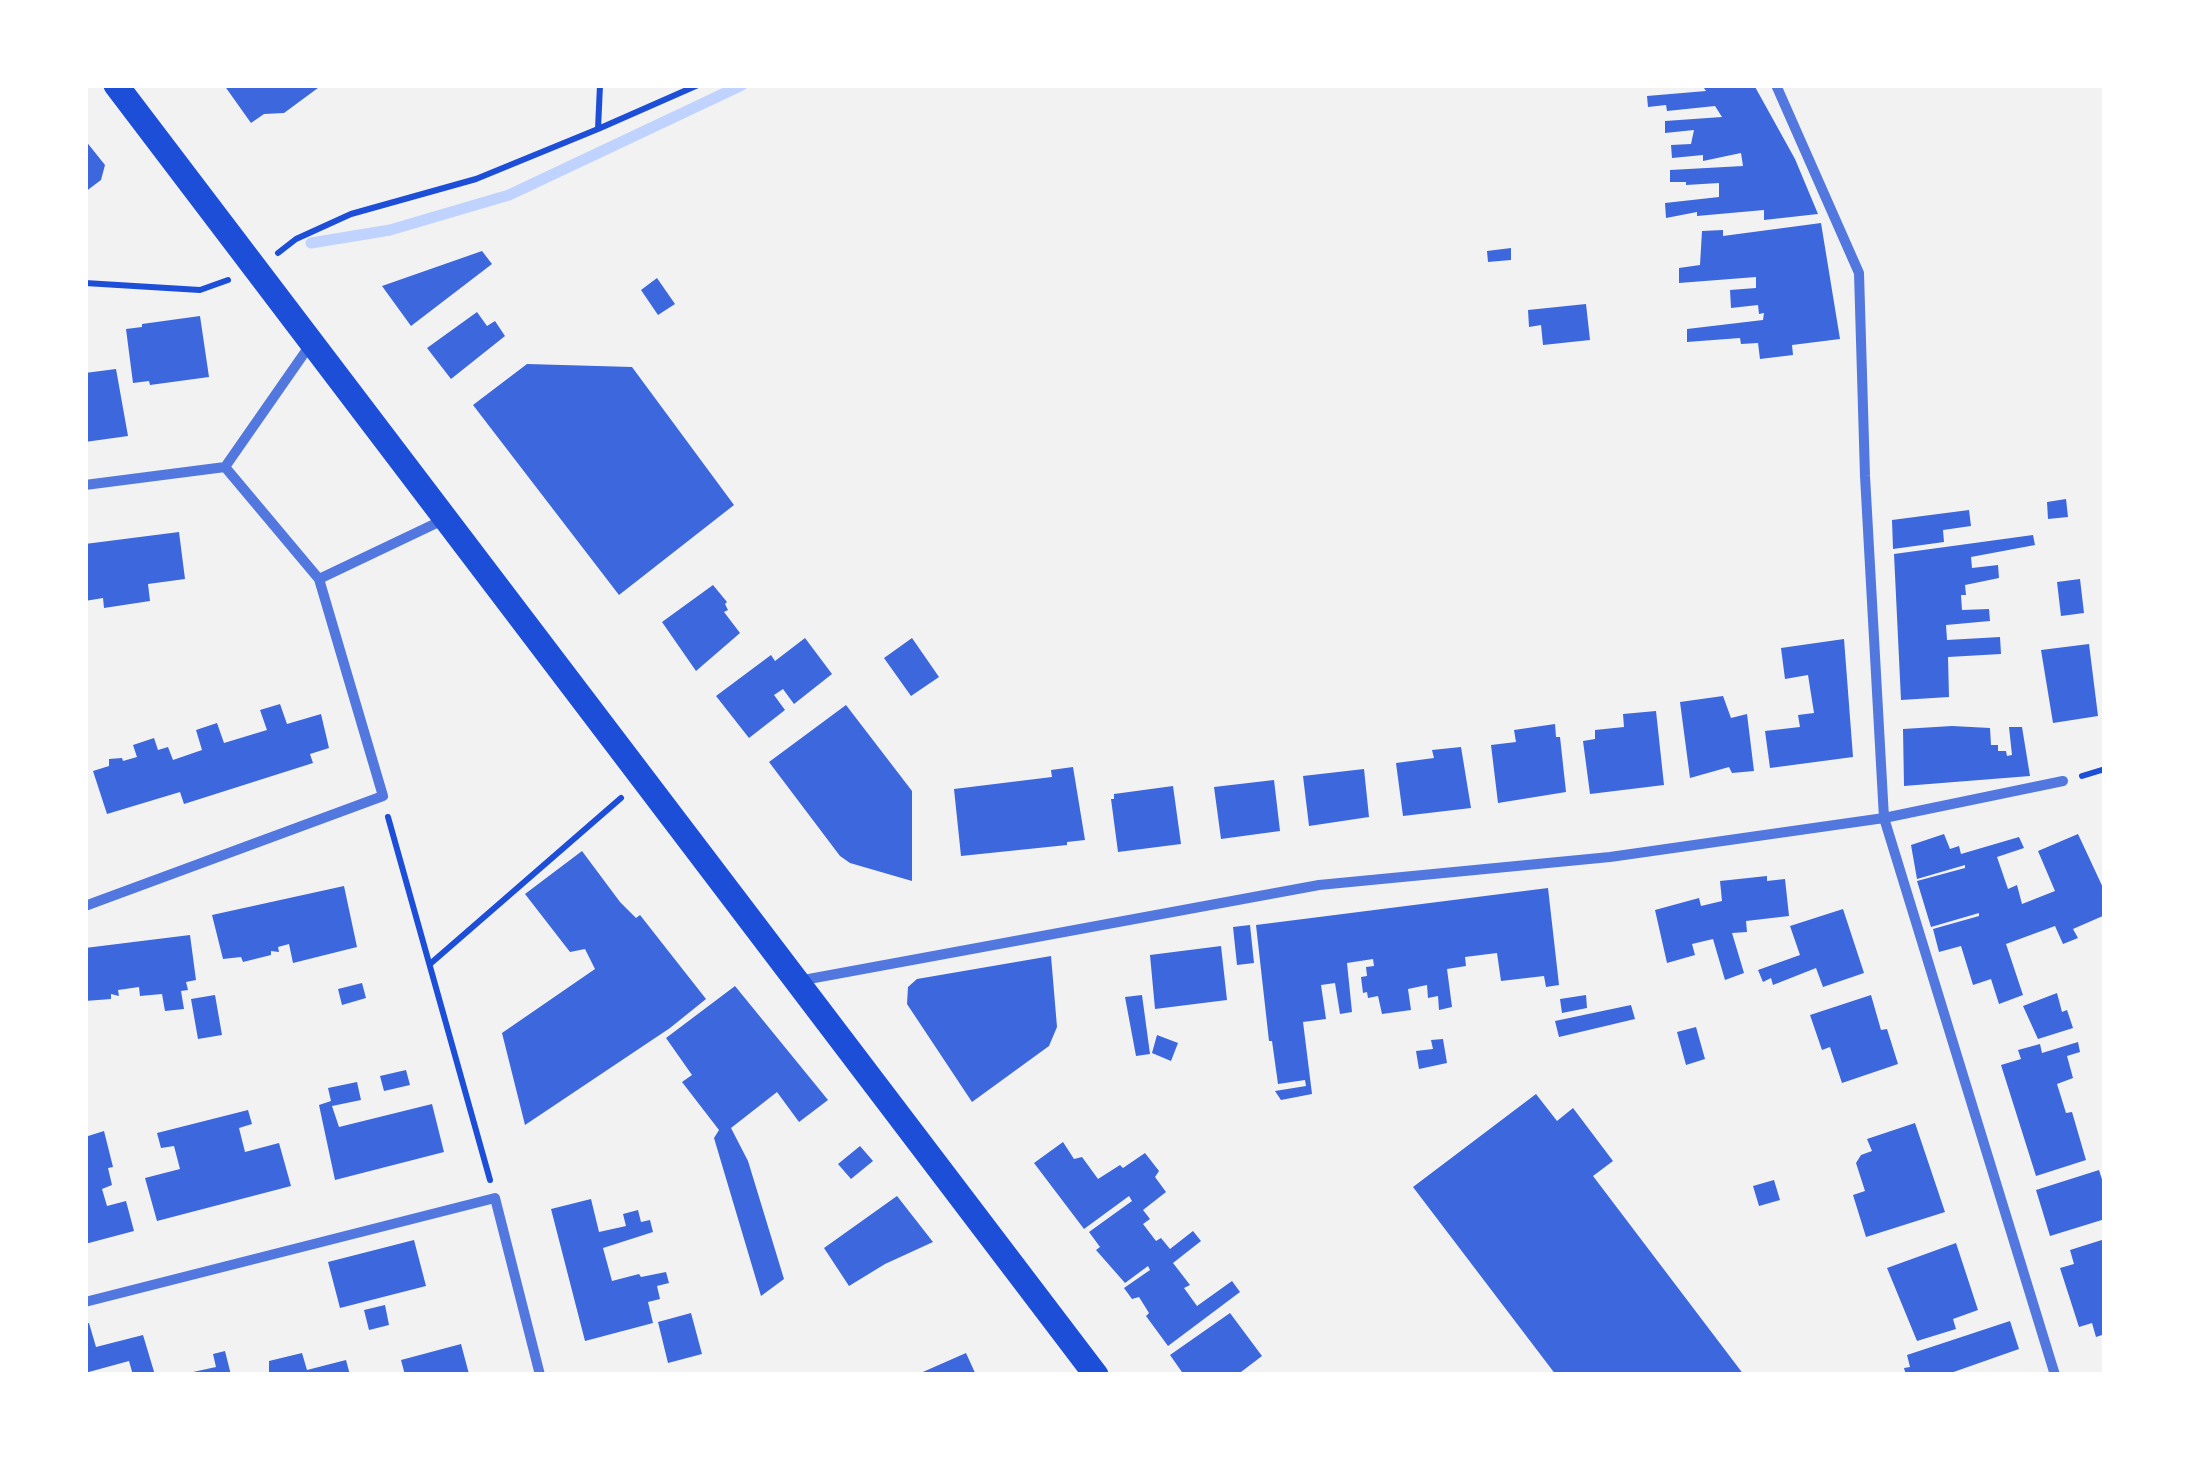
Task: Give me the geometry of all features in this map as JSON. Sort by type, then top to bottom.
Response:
[{"type":"main road","points":[[116,85],[1096,1375]]},
{"type":"street","points":[[1776,85],[1859,273],[1865,476],[1884,818],[2055,1375]]},
{"type":"street","points":[[85,485],[224,467],[312,342]]},
{"type":"street","points":[[85,906],[383,796],[319,578],[224,467]]},
{"type":"street","points":[[319,578],[446,518]]},
{"type":"street","points":[[798,982],[1319,885],[1610,857],[1884,818],[2063,781]]},
{"type":"street","points":[[85,1302],[495,1198],[540,1375]]},
{"type":"path","points":[[598,130],[600,85]]},
{"type":"path","points":[[85,283],[200,290],[256,269],[296,239],[350,214],[476,179],[698,85]]},
{"type":"path","points":[[430,964],[643,778]]},
{"type":"path","points":[[383,796],[495,1198]]},
{"type":"building","points":[[224,85],[322,85],[284,113],[264,114],[251,123]]},
{"type":"building","points":[[1702,85],[1754,85],[1795,159],[1818,214],[1764,220],[1764,210],[1697,216],[1697,212],[1666,218],[1665,203],[1719,197],[1719,183],[1670,182],[1670,170],[1743,166],[1741,153],[1703,161],[1703,155],[1672,158],[1671,145],[1691,144],[1694,130],[1665,133],[1665,121],[1722,117],[1715,106],[1667,111],[1666,105],[1648,107],[1647,96],[1706,91]]},
{"type":"building","points":[[85,140],[105,165],[101,180],[85,192]]},
{"type":"building","points":[[1821,223],[1840,339],[1792,345],[1793,355],[1760,359],[1758,343],[1741,344],[1740,338],[1687,342],[1687,329],[1763,320],[1764,313],[1759,314],[1758,305],[1731,308],[1730,290],[1756,288],[1756,277],[1679,283],[1679,268],[1700,265],[1702,231],[1723,230],[1723,236]]},
{"type":"building","points":[[1511,248],[1511,260],[1488,262],[1487,251]]},
{"type":"building","points":[[482,251],[492,264],[411,326],[382,286]]},
{"type":"building","points":[[657,278],[675,304],[658,315],[641,290]]},
{"type":"building","points":[[1586,304],[1590,340],[1543,345],[1541,325],[1529,327],[1528,310]]},
{"type":"building","points":[[477,312],[487,326],[495,321],[505,336],[451,379],[427,348]]},
{"type":"building","points":[[200,316],[209,377],[150,385],[149,381],[133,383],[126,329]]},
{"type":"building","points":[[527,364],[632,367],[734,505],[619,595],[473,405]]},
{"type":"building","points":[[116,369],[128,436],[85,442],[85,373]]},
{"type":"building","points":[[2066,499],[2068,517],[2048,519],[2047,502]]},
{"type":"building","points":[[1969,510],[1971,526],[1943,530],[1944,542],[1893,549],[1892,520]]},
{"type":"building","points":[[179,532],[185,579],[148,584],[150,601],[104,608],[103,598],[85,601],[85,544]]},
{"type":"building","points":[[2033,535],[2035,545],[1971,557],[1972,568],[1998,565],[1999,578],[1965,585],[1962,610],[1989,609],[1990,621],[1946,625],[1947,640],[2000,637],[2001,654],[1948,657],[1949,697],[1901,700],[1894,554]]},
{"type":"building","points":[[2080,579],[2084,613],[2061,616],[2057,582]]},
{"type":"building","points":[[713,585],[727,602],[728,610],[724,612],[740,633],[696,671],[662,622]]},
{"type":"building","points":[[805,638],[832,674],[794,704],[783,689],[774,695],[785,710],[749,738],[716,696],[771,655],[775,661]]},
{"type":"building","points":[[912,638],[939,677],[911,696],[884,658]]},
{"type":"building","points":[[1844,639],[1853,757],[1770,768],[1765,731],[1800,727],[1798,715],[1814,713],[1808,675],[1785,679],[1781,648]]},
{"type":"building","points":[[2089,644],[2098,716],[2053,723],[2041,650]]},
{"type":"building","points":[[1723,696],[1731,718],[1747,714],[1754,771],[1732,773],[1729,767],[1690,778],[1680,702]]},
{"type":"building","points":[[280,704],[287,724],[321,714],[329,748],[310,754],[313,763],[184,804],[180,792],[107,814],[93,771],[109,766],[109,759],[137,757],[133,745],[154,738],[158,750],[168,747],[173,760],[202,750],[196,730],[217,723],[224,743],[267,730],[260,710]]},
{"type":"building","points":[[846,705],[912,791],[912,881],[850,863],[840,856],[769,762]]},
{"type":"building","points":[[1656,711],[1664,785],[1590,794],[1583,741],[1595,739],[1595,730],[1624,727],[1623,714]]},
{"type":"building","points":[[1555,724],[1566,792],[1498,803],[1491,745],[1516,742],[1514,730]]},
{"type":"building","points":[[2009,727],[2022,727],[2030,776],[1904,786],[1903,729],[1990,728],[1991,745],[1998,745],[1998,751],[2006,751],[2007,756],[2012,755]]},
{"type":"building","points":[[1461,747],[1471,808],[1403,816],[1396,763],[1434,758],[1432,750]]},
{"type":"building","points":[[1073,767],[1085,840],[961,856],[954,789],[1052,777],[1051,770]]},
{"type":"building","points":[[1364,769],[1369,817],[1309,826],[1303,776]]},
{"type":"building","points":[[1274,780],[1280,831],[1221,839],[1214,787]]},
{"type":"building","points":[[1173,786],[1181,844],[1118,852],[1111,799],[1114,794]]},
{"type":"building","points":[[1944,834],[1950,849],[1959,846],[1961,854],[2019,837],[2024,848],[1997,857],[2008,889],[2017,885],[2022,904],[2055,891],[2038,851],[2078,834],[2105,892],[2105,915],[2073,929],[2078,938],[2063,944],[2055,926],[2006,944],[2023,995],[1999,1004],[1991,979],[1973,985],[1961,946],[1939,952],[1933,929],[1979,916],[1931,927],[1917,881],[1965,865],[1917,879],[1911,845]]},
{"type":"building","points":[[582,851],[620,902],[636,918],[640,915],[706,999],[670,1028],[525,1125],[502,1033],[595,969],[585,949],[570,952],[525,894]]},
{"type":"building","points":[[1767,876],[1767,881],[1785,879],[1789,916],[1746,921],[1747,932],[1732,933],[1744,973],[1725,980],[1713,939],[1692,944],[1695,955],[1667,963],[1655,910],[1699,898],[1701,906],[1722,901],[1720,881]]},
{"type":"building","points":[[344,886],[357,947],[293,963],[289,944],[278,947],[279,952],[271,951],[271,955],[243,962],[241,957],[223,959],[212,915]]},
{"type":"building","points":[[1548,888],[1559,985],[1546,987],[1544,976],[1501,981],[1497,953],[1465,957],[1466,966],[1447,969],[1452,1007],[1439,1010],[1438,996],[1428,998],[1427,985],[1408,989],[1411,1010],[1382,1014],[1378,996],[1368,998],[1367,992],[1363,993],[1361,977],[1367,976],[1366,967],[1374,966],[1373,959],[1347,963],[1352,1012],[1340,1014],[1335,983],[1321,985],[1326,1019],[1303,1022],[1312,1094],[1281,1100],[1275,1091],[1306,1086],[1305,1080],[1278,1084],[1269,1041],[1256,925]]},
{"type":"building","points":[[1843,909],[1864,973],[1823,987],[1816,968],[1773,985],[1771,978],[1763,982],[1758,970],[1800,955],[1790,926]]},
{"type":"building","points":[[1250,925],[1254,963],[1237,965],[1233,927]]},
{"type":"building","points":[[190,935],[196,980],[186,982],[188,990],[181,991],[184,1009],[165,1011],[162,994],[140,996],[139,987],[118,990],[119,996],[111,994],[111,999],[85,1001],[85,948]]},
{"type":"building","points":[[1221,946],[1227,1000],[1155,1009],[1150,955]]},
{"type":"building","points":[[1051,956],[1057,1027],[1049,1046],[972,1102],[907,1004],[908,987],[917,979]]},
{"type":"building","points":[[362,983],[366,998],[342,1005],[338,989]]},
{"type":"building","points":[[735,986],[828,1100],[799,1122],[777,1092],[731,1128],[748,1161],[784,1279],[761,1296],[714,1138],[719,1130],[682,1082],[692,1075],[666,1038]]},
{"type":"building","points":[[2057,993],[2062,1012],[2067,1010],[2073,1028],[2038,1039],[2023,1006]]},
{"type":"building","points":[[215,995],[222,1035],[198,1039],[191,999]]},
{"type":"building","points":[[1142,995],[1150,1054],[1136,1056],[1125,997]]},
{"type":"building","points":[[1586,995],[1587,1008],[1562,1013],[1560,999]]},
{"type":"building","points":[[1871,995],[1881,1030],[1887,1029],[1898,1064],[1842,1083],[1830,1047],[1822,1050],[1810,1015]]},
{"type":"building","points":[[1631,1005],[1635,1019],[1559,1037],[1555,1021]]},
{"type":"building","points":[[1696,1027],[1705,1059],[1686,1065],[1677,1032]]},
{"type":"building","points":[[1157,1035],[1178,1043],[1171,1061],[1152,1053]]},
{"type":"building","points":[[1443,1039],[1447,1063],[1419,1069],[1416,1051],[1433,1049],[1431,1040]]},
{"type":"building","points":[[2078,1042],[2080,1052],[2067,1056],[2073,1078],[2057,1084],[2066,1113],[2072,1112],[2086,1160],[2036,1176],[2001,1065],[2021,1059],[2018,1050],[2040,1044],[2042,1053]]},
{"type":"building","points":[[406,1070],[410,1085],[384,1091],[380,1076]]},
{"type":"building","points":[[357,1082],[361,1100],[332,1106],[339,1127],[432,1104],[444,1152],[335,1180],[319,1105],[331,1101],[328,1088]]},
{"type":"building","points":[[1536,1094],[1557,1121],[1573,1108],[1613,1161],[1593,1176],[1744,1375],[1556,1375],[1413,1187]]},
{"type":"building","points":[[248,1110],[252,1124],[239,1128],[245,1152],[279,1143],[291,1186],[157,1221],[145,1178],[180,1169],[174,1146],[161,1148],[157,1133]]},
{"type":"building","points":[[1915,1123],[1945,1212],[1866,1237],[1853,1195],[1865,1191],[1856,1163],[1861,1155],[1872,1151],[1867,1139]]},
{"type":"building","points":[[104,1131],[113,1167],[108,1168],[112,1185],[102,1189],[107,1206],[126,1201],[134,1231],[85,1244],[85,1137]]},
{"type":"building","points":[[1063,1142],[1074,1159],[1082,1157],[1098,1179],[1145,1153],[1159,1171],[1155,1177],[1166,1192],[1143,1210],[1150,1219],[1143,1224],[1156,1241],[1161,1238],[1170,1249],[1193,1231],[1201,1241],[1173,1263],[1190,1285],[1184,1288],[1197,1306],[1232,1281],[1240,1292],[1168,1346],[1146,1316],[1149,1313],[1139,1297],[1132,1299],[1124,1288],[1150,1270],[1148,1266],[1125,1283],[1096,1250],[1100,1247],[1089,1232],[1132,1201],[1129,1196],[1084,1229],[1034,1163]]},
{"type":"building","points":[[860,1146],[873,1161],[851,1179],[838,1164]]},
{"type":"building","points":[[2099,1170],[2105,1189],[2105,1219],[2050,1236],[2036,1190]]},
{"type":"building","points":[[1774,1180],[1780,1200],[1759,1206],[1753,1186]]},
{"type":"building","points":[[897,1196],[933,1242],[849,1286],[824,1248]]},
{"type":"building","points":[[591,1199],[599,1232],[626,1226],[623,1214],[638,1210],[641,1222],[650,1220],[653,1232],[603,1248],[612,1281],[666,1272],[669,1283],[657,1286],[660,1299],[648,1302],[653,1323],[585,1341],[551,1209]]},
{"type":"building","points":[[2105,1239],[2105,1334],[2096,1337],[2092,1323],[2079,1327],[2060,1268],[2074,1264],[2070,1250]]},
{"type":"building","points":[[414,1240],[426,1286],[340,1308],[328,1262]]},
{"type":"building","points":[[1956,1243],[1978,1310],[1953,1319],[1956,1329],[1917,1341],[1887,1268]]},
{"type":"building","points":[[385,1305],[389,1325],[369,1330],[364,1310]]},
{"type":"building","points":[[691,1313],[702,1354],[668,1363],[658,1322]]},
{"type":"building","points":[[1230,1313],[1262,1356],[1237,1375],[1184,1375],[1170,1355]]},
{"type":"building","points":[[2010,1321],[2019,1349],[1945,1375],[1906,1375],[1904,1368],[1910,1367],[1907,1355]]},
{"type":"building","points":[[89,1323],[96,1347],[143,1335],[155,1375],[133,1375],[129,1361],[85,1373],[85,1324]]},
{"type":"building","points":[[461,1344],[469,1374],[405,1375],[401,1360]]},
{"type":"building","points":[[225,1351],[231,1375],[194,1375],[193,1372],[216,1367],[213,1354]]},
{"type":"building","points":[[302,1353],[307,1370],[346,1360],[350,1375],[269,1375],[269,1361]]},
{"type":"building","points":[[966,1353],[976,1375],[916,1375]]},
{"type":"waterway","points":[[311,243],[390,230],[509,195],[742,85]]}]
